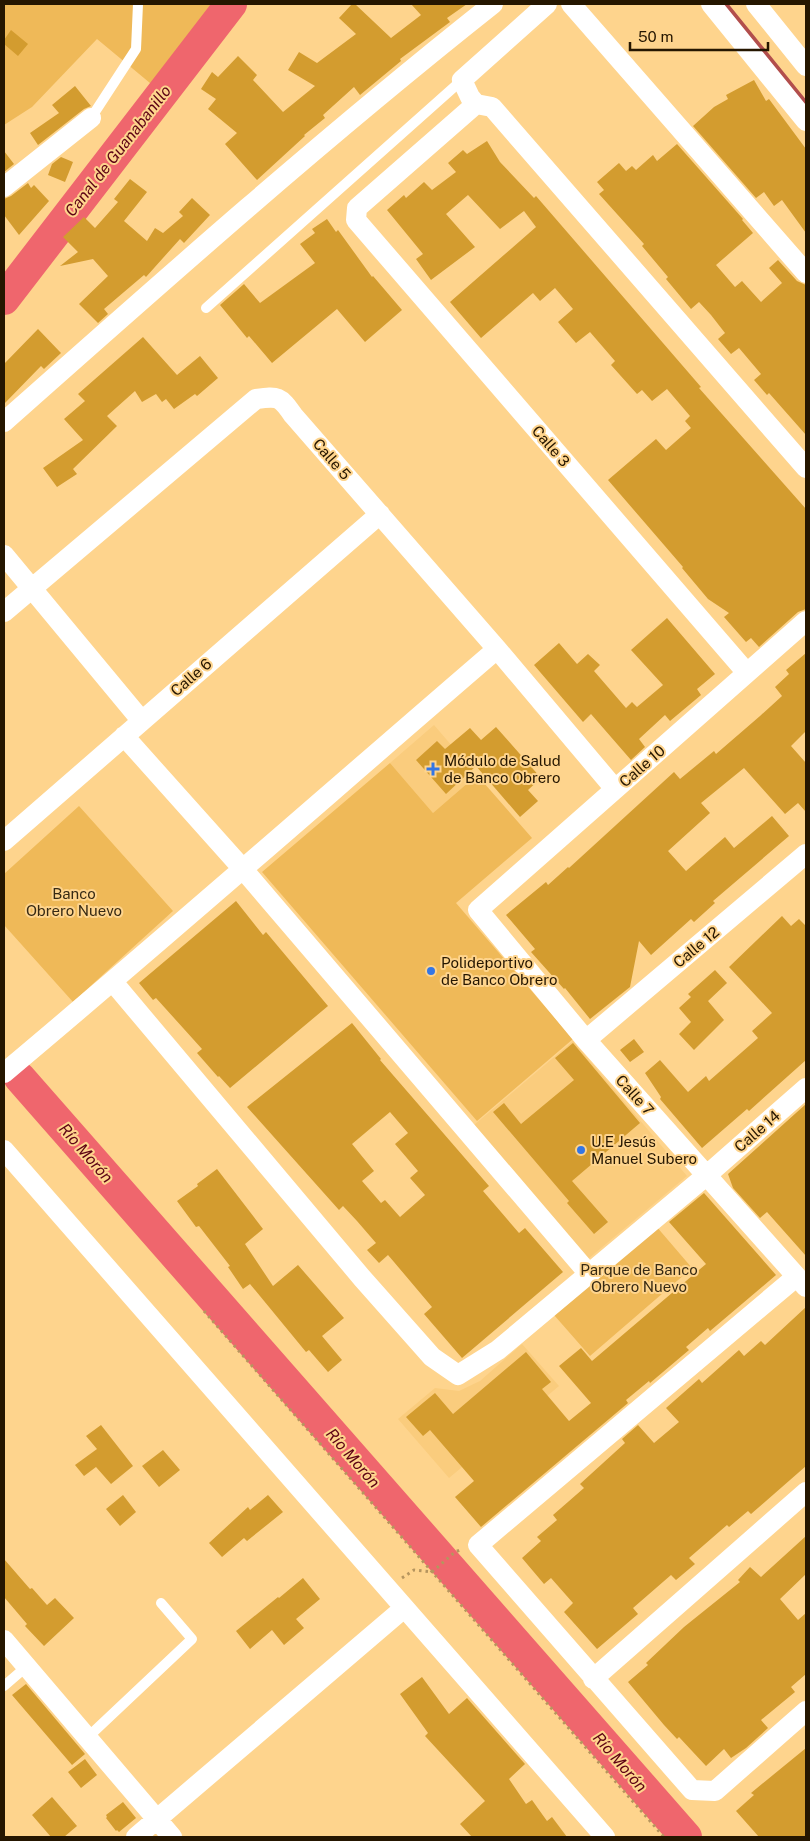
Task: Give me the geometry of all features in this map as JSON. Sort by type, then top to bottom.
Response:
[{"type":"street","points":[[4,422],[286,175],[417,65],[494,4]]},
{"type":"street","points":[[547,4],[462,80],[470,97],[476,104],[492,107],[806,468]]},
{"type":"street","points":[[571,4],[806,273]]},
{"type":"street","points":[[711,4],[806,122]]},
{"type":"street","points":[[756,4],[806,66]]},
{"type":"street","name":"Calle 3","points":[[476,104],[357,208],[356,220],[747,673]]},
{"type":"street","points":[[4,187],[91,118]]},
{"type":"street","name":"Calle 5","points":[[4,612],[256,399],[274,397],[282,399],[293,415],[497,649],[615,789]]},
{"type":"street","name":"Calle 6","points":[[4,841],[380,514]]},
{"type":"street","points":[[4,555],[141,720]]},
{"type":"street","name":"Calle 10","points":[[478,910],[806,621]]},
{"type":"street","points":[[4,1073],[113,982],[242,868],[497,649]]},
{"type":"street","points":[[124,736],[242,868],[589,1274]]},
{"type":"street","name":"Calle 12","points":[[586,1040],[806,854]]},
{"type":"street","name":"Calle 7","points":[[478,910],[586,1040],[801,1282]]},
{"type":"street","name":"Calle 14","points":[[113,982],[362,1278],[432,1357],[458,1375],[498,1350],[707,1175],[806,1088]]},
{"type":"street","points":[[4,1150],[403,1609],[605,1837]]},
{"type":"street","points":[[801,1282],[478,1545],[593,1679],[692,1790],[714,1791],[806,1711]]},
{"type":"street","points":[[593,1679],[806,1492]]},
{"type":"street","points":[[136,1837],[403,1609]]},
{"type":"street","points":[[4,1640],[172,1837]]},
{"type":"lane","points":[[91,118],[136,49],[138,4]]},
{"type":"lane","points":[[206,308],[462,80]]},
{"type":"lane","points":[[87,1738],[192,1639],[161,1603]]},
{"type":"lane","points":[[4,1686],[26,1666]]},
{"type":"path","points":[[204,1312],[664,1837]]},
{"type":"path","points":[[432,1572],[455,1552]]},
{"type":"shaded area","name":"Módulo de Salud de Banco Obrero","points":[[434,725],[477,775],[433,813],[390,763]]},
{"type":"shaded area","name":"U.E Jesús Manuel Subero","points":[[573,1041],[687,1176],[588,1259],[474,1125]]},
{"type":"shaded area","points":[[522,1344],[559,1386],[449,1478],[398,1419],[435,1388],[459,1391],[480,1381]]},
{"type":"green space","points":[[4,4],[231,4],[162,93],[97,39],[32,107],[4,125]]},
{"type":"green space","name":"Polideportivo de Banco Obrero","points":[[390,763],[433,813],[477,775],[532,838],[456,903],[573,1039],[477,1121],[262,872]]},
{"type":"green space","name":"Banco Obrero Nuevo","points":[[79,806],[173,911],[73,1002],[4,925],[4,874]]},
{"type":"green space","name":"Parque de Banco Obrero Nuevo","points":[[656,1226],[692,1268],[590,1356],[554,1315]]},
{"type":"building","points":[[352,4],[355,4],[391,38],[421,15],[411,4],[467,4],[447,18],[450,22],[400,59],[401,61],[360,95],[354,87],[323,115],[325,118],[304,135],[257,180],[225,144],[237,133],[208,109],[216,99],[201,89],[212,72],[218,77],[238,56],[257,75],[253,80],[283,112],[315,86],[288,70],[299,52],[317,63],[356,34],[339,18]]},
{"type":"building","points":[[11,30],[28,44],[18,56],[4,44],[4,40]]},
{"type":"building","points":[[754,80],[766,101],[769,99],[806,149],[806,233],[782,200],[774,206],[764,192],[756,198],[693,126],[714,107],[728,99],[726,95]]},
{"type":"building","points":[[75,86],[91,106],[84,109],[38,145],[30,133],[59,113],[52,105]]},
{"type":"building","points":[[487,141],[500,162],[534,198],[536,196],[701,387],[699,388],[806,509],[806,609],[798,612],[759,647],[751,638],[746,642],[724,617],[729,613],[708,599],[608,480],[656,439],[666,450],[691,428],[685,421],[690,416],[667,389],[652,401],[642,390],[637,394],[611,365],[615,361],[590,332],[576,343],[558,322],[573,309],[555,288],[540,301],[533,293],[481,338],[450,302],[536,227],[524,211],[500,229],[468,195],[446,214],[475,247],[431,280],[416,259],[423,254],[387,210],[404,195],[406,198],[424,182],[432,190],[456,172],[448,163],[463,150],[467,154]]},
{"type":"building","points":[[677,144],[753,233],[716,265],[735,287],[742,281],[761,302],[782,283],[769,268],[778,260],[797,281],[806,285],[806,435],[769,393],[767,395],[754,380],[761,374],[739,348],[731,354],[718,339],[725,333],[711,315],[699,302],[691,309],[642,246],[644,244],[599,194],[604,190],[597,182],[619,163],[626,171],[632,166],[636,170],[653,155],[657,161]]},
{"type":"building","points":[[4,151],[14,164],[4,172]]},
{"type":"building","points":[[61,157],[73,162],[65,182],[48,175],[52,164]]},
{"type":"building","points":[[130,179],[147,192],[124,221],[147,241],[155,228],[163,233],[183,216],[179,212],[192,198],[210,215],[184,243],[180,239],[146,277],[144,275],[104,309],[108,314],[98,323],[79,304],[108,276],[93,259],[60,266],[78,252],[63,237],[84,217],[95,228],[118,202],[114,199]]},
{"type":"building","points":[[28,183],[31,188],[34,185],[49,201],[19,235],[4,215],[4,199]]},
{"type":"building","points":[[327,219],[336,232],[338,230],[372,277],[402,310],[365,342],[337,309],[272,363],[249,336],[247,338],[220,305],[244,284],[260,303],[315,263],[300,244],[315,233],[312,229]]},
{"type":"building","points":[[38,329],[61,353],[44,369],[41,366],[4,404],[4,364]]},
{"type":"building","points":[[143,337],[177,375],[200,356],[218,378],[197,396],[195,394],[174,409],[166,399],[162,402],[156,394],[142,402],[135,391],[107,416],[117,426],[73,469],[77,474],[57,487],[43,468],[83,440],[64,419],[85,401],[78,394]]},
{"type":"building","points":[[667,618],[715,674],[697,689],[701,695],[670,721],[665,715],[639,739],[645,747],[631,760],[591,714],[583,722],[534,665],[559,643],[577,664],[588,654],[600,665],[594,671],[626,708],[632,702],[637,707],[663,685],[631,650]]},
{"type":"building","points":[[806,653],[806,731],[791,746],[806,763],[806,812],[798,803],[785,814],[744,768],[701,803],[710,813],[668,851],[686,871],[725,837],[734,848],[772,816],[789,836],[713,901],[715,903],[694,922],[691,919],[651,955],[639,941],[630,987],[590,1019],[565,988],[531,952],[535,949],[506,915],[546,882],[548,885],[569,868],[674,772],[680,779],[714,751],[716,754],[760,716],[782,696],[775,687],[789,674],[786,670]]},
{"type":"building","points":[[496,727],[541,778],[528,790],[538,801],[520,817],[476,766],[446,794],[416,760],[437,741],[445,749],[470,728],[481,740]]},
{"type":"building","points":[[236,901],[263,935],[266,932],[328,1006],[230,1088],[197,1053],[202,1049],[156,998],[153,1000],[139,983]]},
{"type":"building","points":[[782,916],[791,926],[799,919],[806,926],[806,1060],[749,1111],[747,1109],[702,1148],[660,1099],[661,1097],[645,1073],[660,1060],[688,1092],[706,1076],[709,1081],[758,1038],[752,1031],[772,1013],[729,967]]},
{"type":"building","points":[[715,970],[727,983],[708,1001],[724,1020],[694,1050],[679,1034],[691,1022],[679,1008],[691,997],[688,994]]},
{"type":"building","points":[[352,1023],[380,1060],[489,1186],[483,1191],[519,1233],[525,1228],[563,1272],[462,1358],[424,1314],[432,1307],[394,1262],[388,1255],[379,1263],[367,1250],[376,1243],[343,1206],[339,1210],[247,1107]],"holes":[[[390,1112],[408,1133],[395,1144],[418,1171],[410,1178],[425,1195],[400,1217],[385,1200],[381,1203],[362,1181],[374,1171],[352,1144]]]},
{"type":"building","points":[[634,1039],[644,1052],[630,1062],[620,1050]]},
{"type":"building","points":[[573,1043],[640,1123],[572,1181],[608,1222],[594,1234],[567,1203],[569,1201],[493,1112],[504,1103],[521,1124],[574,1080],[555,1058]]},
{"type":"building","points":[[806,1104],[806,1256],[767,1212],[760,1218],[733,1188],[728,1174]]},
{"type":"building","points":[[217,1169],[263,1229],[245,1244],[273,1286],[298,1265],[344,1318],[322,1336],[342,1360],[328,1372],[309,1350],[306,1352],[250,1284],[243,1289],[228,1267],[230,1266],[199,1226],[196,1227],[177,1201]]},
{"type":"building","points":[[704,1193],[776,1275],[710,1331],[708,1328],[686,1347],[689,1350],[650,1383],[649,1381],[626,1400],[628,1403],[481,1527],[455,1497],[474,1481],[430,1430],[423,1436],[406,1417],[435,1393],[453,1414],[526,1352],[551,1382],[542,1389],[569,1421],[591,1403],[559,1366],[581,1348],[592,1361],[706,1264],[669,1222]]},
{"type":"building","points":[[806,1307],[806,1466],[751,1514],[748,1511],[729,1527],[727,1525],[689,1558],[695,1564],[676,1580],[671,1575],[633,1608],[638,1614],[597,1649],[564,1612],[573,1603],[551,1578],[544,1584],[522,1558],[541,1541],[537,1537],[557,1520],[553,1515],[584,1488],[580,1484],[625,1443],[622,1439],[638,1425],[654,1443],[679,1422],[666,1408],[699,1379],[702,1383],[739,1350],[744,1356],[761,1341],[765,1345]]},
{"type":"building","points":[[101,1425],[133,1466],[111,1484],[96,1467],[84,1476],[75,1465],[97,1449],[86,1436]]},
{"type":"building","points":[[163,1450],[180,1470],[159,1487],[142,1466]]},
{"type":"building","points":[[123,1495],[136,1512],[120,1526],[106,1509]]},
{"type":"building","points":[[268,1495],[283,1512],[247,1541],[244,1538],[222,1557],[209,1543],[248,1507],[250,1510]]},
{"type":"building","points":[[806,1536],[806,1574],[780,1599],[798,1620],[806,1613],[806,1674],[791,1687],[795,1692],[761,1720],[768,1728],[746,1748],[731,1758],[724,1749],[706,1766],[679,1737],[677,1739],[664,1725],[628,1682],[648,1665],[646,1663],[684,1627],[740,1582],[738,1580],[750,1567],[761,1577]]},
{"type":"building","points":[[4,1559],[47,1605],[55,1598],[74,1618],[44,1646],[25,1626],[27,1624],[4,1597]]},
{"type":"building","points":[[303,1578],[320,1599],[296,1619],[304,1628],[284,1645],[272,1630],[250,1649],[236,1631]]},
{"type":"building","points":[[422,1677],[449,1714],[467,1698],[525,1764],[509,1779],[526,1804],[532,1800],[547,1821],[552,1817],[567,1837],[472,1837],[460,1824],[485,1801],[425,1736],[428,1733],[400,1694]]},
{"type":"building","points":[[26,1684],[85,1754],[72,1765],[12,1695]]},
{"type":"building","points":[[806,1748],[806,1837],[759,1837],[736,1811],[754,1795],[751,1793]]},
{"type":"building","points":[[85,1759],[97,1775],[81,1788],[68,1772]]},
{"type":"building","points":[[52,1797],[77,1826],[64,1837],[51,1837],[32,1815]]},
{"type":"building","points":[[123,1802],[136,1818],[119,1832],[116,1831],[106,1818],[106,1815]]},
{"type":"waterway","name":"Canal de Guanabanillo","points":[[4,299],[231,4]]},
{"type":"waterway","points":[[725,4],[806,104]]},
{"type":"waterway","name":"Río Morón","points":[[20,1078],[686,1837]]},
{"type":"place","name":"Módulo de Salud de Banco Obrero","points":[[433,769]]},
{"type":"place","name":"Polideportivo de Banco Obrero","points":[[431,971]]},
{"type":"place","name":"U.E Jesús Manuel Subero","points":[[581,1150]]}]
